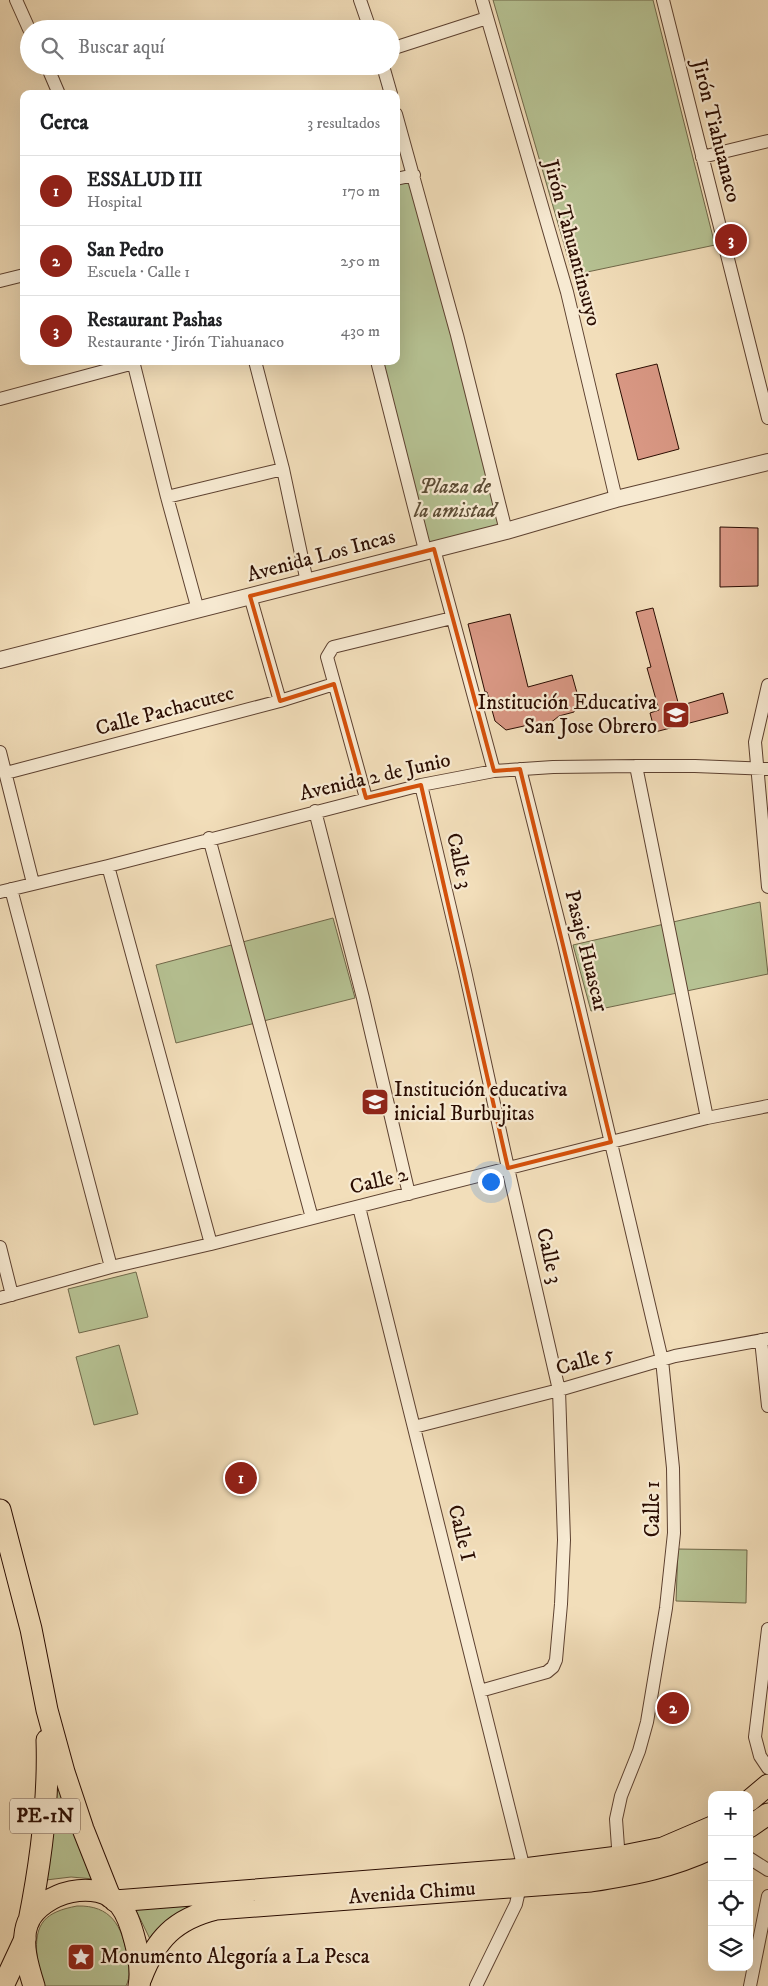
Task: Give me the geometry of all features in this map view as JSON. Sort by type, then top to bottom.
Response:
[{"type":"main road","name":"PE-1N","points":[[0,1510],[31,1629],[47,1710],[64,1772],[83,1829],[112,1899],[120,1905],[132,1929],[140,1960],[140,1982]]},
{"type":"main road","name":"PE-1N","points":[[34,1986],[28,1966],[27,1930],[41,1855],[47,1804],[47,1710]]},
{"type":"main road","points":[[753,1798],[768,1785]]},
{"type":"main road","points":[[753,1824],[768,1814]]},
{"type":"main road","name":"Avenida Chimu","points":[[620,1867],[708,1829]]},
{"type":"main road","name":"Avenida Chimu","points":[[140,1982],[153,1950],[162,1939],[185,1920],[201,1912],[242,1906],[620,1867],[648,1872],[708,1850]]},
{"type":"main road","name":"Avenida Chimu","points":[[27,1930],[36,1910],[48,1900],[61,1893],[78,1891],[95,1892],[112,1899],[523,1877]]},
{"type":"main road","points":[[3,1986],[27,1930]]},
{"type":"street","points":[[16,0],[25,20]]},
{"type":"street","points":[[360,0],[367,20]]},
{"type":"street","name":"Jirón Tahuantinsuyo","points":[[482,0],[567,292],[616,499]]},
{"type":"street","name":"Jirón Tiahuanaco","points":[[663,0],[768,418]]},
{"type":"street","points":[[400,46],[487,18]]},
{"type":"street","points":[[51,75],[57,90]]},
{"type":"street","points":[[385,75],[389,90]]},
{"type":"street","points":[[400,128],[506,531]]},
{"type":"street","points":[[702,157],[768,142]]},
{"type":"street","points":[[400,178],[414,175]]},
{"type":"street","points":[[0,282],[20,276]]},
{"type":"street","points":[[0,399],[123,365]]},
{"type":"street","points":[[135,365],[167,497],[198,610]]},
{"type":"street","points":[[256,365],[283,469],[307,582]]},
{"type":"street","points":[[378,365],[430,550],[452,618],[494,771]]},
{"type":"street","name":"Avenida Los Incas","points":[[0,660],[506,531],[616,499],[768,462]]},
{"type":"street","points":[[167,497],[283,469]]},
{"type":"street","points":[[250,596],[280,701]]},
{"type":"street","points":[[366,798],[326,657],[333,647],[452,618]]},
{"type":"street","name":"Calle Pachacutec","points":[[6,773],[280,701],[334,684]]},
{"type":"street","points":[[768,685],[755,742],[762,769],[768,887]]},
{"type":"street","points":[[0,752],[33,883]]},
{"type":"street","points":[[636,766],[707,1118]]},
{"type":"street","name":"Avenida 2 de Junio","points":[[5,890],[108,866],[366,798],[420,785],[494,771],[636,766],[762,769]]},
{"type":"street","name":"Pasaje Huascar","points":[[520,769],[564,943],[611,1142]]},
{"type":"street","name":"Calle 3","points":[[420,785],[465,970],[559,1390],[564,1540],[556,1660],[553,1667],[547,1672],[480,1692]]},
{"type":"street","points":[[315,811],[363,998],[409,1194]]},
{"type":"street","points":[[210,838],[312,1218]]},
{"type":"street","points":[[108,866],[211,1244]]},
{"type":"street","points":[[5,890],[111,1267]]},
{"type":"street","name":"Calle 2","points":[[6,1296],[111,1267],[359,1207],[707,1118],[768,1106]]},
{"type":"street","name":"Calle 1","points":[[611,1142],[662,1360],[672,1468],[674,1533],[666,1608],[647,1722],[639,1751],[621,1796],[616,1820],[620,1867]]},
{"type":"street","name":"Calle I","points":[[359,1207],[480,1692],[523,1877]]},
{"type":"street","points":[[0,1247],[6,1296]]},
{"type":"street","points":[[765,1340],[768,1406]]},
{"type":"street","name":"Calle 5","points":[[414,1427],[559,1390],[662,1360],[765,1340]]},
{"type":"street","points":[[768,1629],[755,1737],[760,1756],[768,1768]]},
{"type":"street","points":[[753,1861],[768,1870]]},
{"type":"street","points":[[476,1986],[516,1904],[523,1877]]},
{"type":"street","points":[[750,1986],[768,1902]]},
{"type":"highlighted area","points":[[434,549],[494,771],[520,769],[611,1142],[508,1168],[421,785],[366,798],[334,684],[280,701],[250,596]]},
{"type":"green space","points":[[493,0],[653,0],[715,245],[573,275]]},
{"type":"green space","name":"Plaza de la amistad","points":[[414,175],[506,531],[425,550],[378,365],[400,365],[400,178]]},
{"type":"green space","points":[[760,902],[768,974],[591,1011],[573,945]]},
{"type":"green space","points":[[333,918],[355,998],[176,1043],[156,965]]},
{"type":"green space","points":[[136,1272],[148,1317],[79,1333],[68,1289]]},
{"type":"green space","points":[[119,1345],[138,1414],[94,1425],[76,1357]]},
{"type":"green space","points":[[678,1549],[747,1550],[746,1603],[676,1601]]},
{"type":"green space","points":[[56,1763],[94,1879],[71,1877],[46,1880]]},
{"type":"green space","points":[[232,1895],[150,1939],[133,1904]]},
{"type":"green space","points":[[77,1906],[98,1909],[106,1913],[118,1926],[125,1945],[128,1963],[129,1975],[126,1986],[45,1986],[37,1956],[37,1935],[40,1927],[49,1916]]},
{"type":"building","points":[[657,364],[679,449],[638,460],[616,374]]},
{"type":"building","points":[[720,527],[758,528],[758,586],[720,587]]},
{"type":"building","points":[[653,608],[679,706],[723,693],[728,713],[655,732],[650,713],[659,710],[647,668],[651,667],[636,612]]},
{"type":"building","points":[[510,614],[528,687],[572,675],[579,700],[574,712],[559,716],[549,724],[536,727],[524,726],[506,730],[495,721],[487,692],[485,692],[468,624]]},
{"type":"place","name":"Restaurant Pashas","points":[[731,240]]},
{"type":"place","name":"Institución Educativa San Jose Obrero","points":[[676,715]]},
{"type":"place","name":"Institución educativa inicial Burbujitas","points":[[375,1102]]},
{"type":"place","name":"ESSALUD III","points":[[241,1478]]},
{"type":"place","name":"San Pedro","points":[[673,1708]]},
{"type":"place","name":"Monumento Alegoría a La Pesca","points":[[81,1957]]}]
